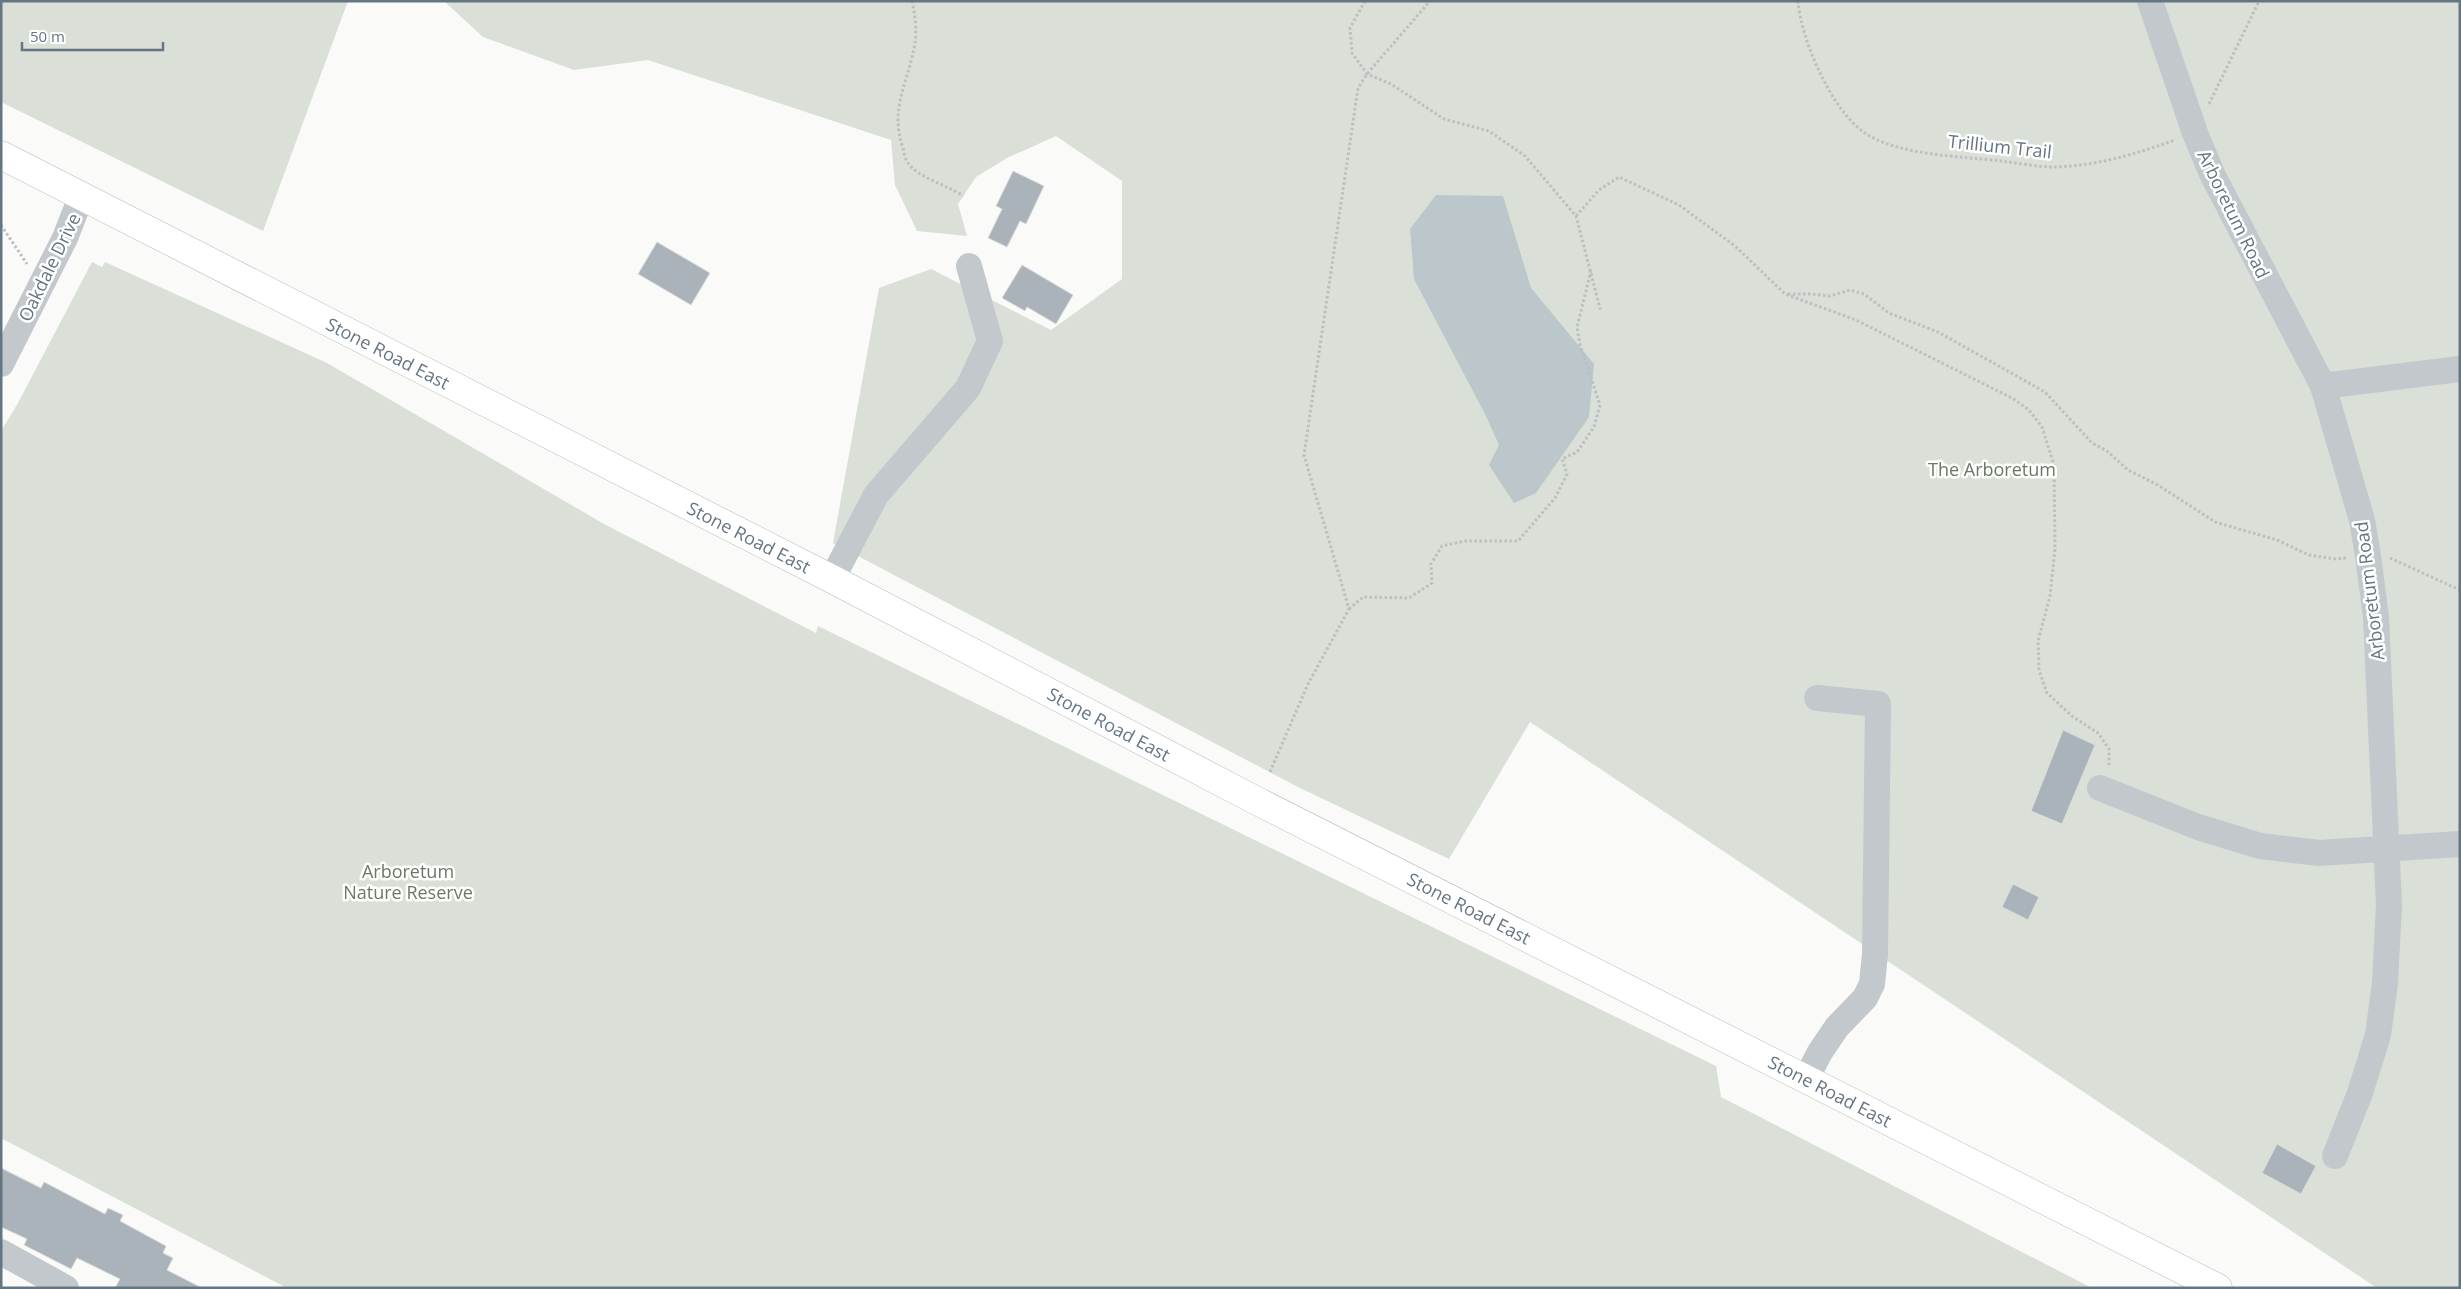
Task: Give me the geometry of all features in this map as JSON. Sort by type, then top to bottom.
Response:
[{"type":"main road","name":"Stone Road East","points":[[1,155],[832,579],[1257,801],[2218,1288]]},
{"type":"street","name":"Arboretum Road","points":[[2150,1],[2195,133],[2230,211],[2323,386],[2362,520],[2368,556],[2376,617],[2390,905],[2385,983],[2378,1035],[2360,1093],[2335,1156]]},
{"type":"street","name":"Oakdale Drive","points":[[1,364],[65,238],[82,197]]},
{"type":"street","points":[[832,579],[876,495],[968,388],[990,342],[969,266]]},
{"type":"street","points":[[2323,386],[2460,370]]},
{"type":"street","points":[[1806,1079],[1820,1052],[1837,1027],[1865,998],[1872,984],[1875,954],[1878,704],[1817,698]]},
{"type":"street","points":[[2105,790],[2198,827],[2260,846],[2319,853],[2460,844]]},
{"type":"street","points":[[1,1252],[66,1288]]},
{"type":"path","points":[[912,1],[915,42],[900,91],[897,112],[900,139],[908,164],[933,181],[952,188],[963,196]]},
{"type":"path","points":[[1365,1],[1350,28],[1352,53],[1368,74],[1390,84],[1444,119],[1489,132],[1525,156],[1576,216],[1601,312]]},
{"type":"path","points":[[1350,609],[1304,456],[1358,88],[1430,1]]},
{"type":"path","name":"Trillium Trail","points":[[1798,1],[1800,21],[1811,50],[1847,117],[1864,133],[1885,143],[1931,153],[2054,167],[2124,158],[2195,133]]},
{"type":"path","points":[[2195,133],[2259,1]]},
{"type":"path","points":[[1576,216],[1599,190],[1619,177],[1679,205],[1734,246],[1784,294],[1856,320],[2012,398],[2029,410],[2042,427],[2054,465],[2055,549],[2050,596],[2038,641],[2039,670],[2048,692],[2072,716],[2098,733],[2109,749],[2105,790]]},
{"type":"path","points":[[1,226],[29,266],[45,277]]},
{"type":"path","points":[[1270,772],[1308,684],[1350,609],[1363,597],[1409,598],[1432,582],[1431,564],[1442,546],[1465,541],[1518,541],[1555,498],[1567,474],[1562,459],[1578,452],[1594,427],[1600,405],[1580,345],[1577,327],[1591,271]]},
{"type":"path","points":[[1784,294],[1830,296],[1850,290],[1864,294],[1889,313],[1938,332],[2045,392],[2092,443],[2107,451],[2128,470],[2158,485],[2215,522],[2277,540],[2309,555],[2336,559],[2384,556],[2460,590]]},
{"type":"green space","points":[[1,1],[348,1],[263,231],[1,102]]},
{"type":"green space","name":"The Arboretum","points":[[444,1],[2460,1],[2460,1288],[2377,1288],[1530,722],[1449,859],[1298,787],[833,543],[879,288],[931,269],[1051,330],[1122,279],[1122,181],[1056,136],[1007,158],[976,177],[958,204],[967,236],[917,231],[895,185],[891,140],[648,60],[574,70],[483,37]]},
{"type":"green space","name":"Arboretum Nature Reserve","points":[[92,262],[102,267],[105,262],[327,363],[604,524],[816,633],[818,626],[1716,1066],[1721,1097],[2092,1288],[287,1288],[1,1138],[1,431],[18,403]]},
{"type":"shaded area","points":[[1436,195],[1503,196],[1531,288],[1594,364],[1589,417],[1536,493],[1514,503],[1489,465],[1499,445],[1486,416],[1414,279],[1410,229]]},
{"type":"building","points":[[1013,171],[1044,186],[1026,224],[1020,221],[1007,247],[988,238],[1002,209],[996,206]]},
{"type":"building","points":[[657,242],[710,273],[691,305],[638,274]]},
{"type":"building","points":[[1022,265],[1073,295],[1056,324],[1027,307],[1025,311],[1002,298]]},
{"type":"building","points":[[2063,730],[2095,745],[2062,824],[2031,811]]},
{"type":"building","points":[[2013,884],[2039,897],[2028,920],[2002,907]]},
{"type":"building","points":[[2277,1144],[2316,1166],[2301,1194],[2262,1173]]},
{"type":"building","points":[[1,1168],[41,1188],[44,1182],[105,1214],[108,1208],[123,1215],[120,1221],[166,1246],[163,1253],[173,1258],[167,1270],[202,1288],[115,1288],[120,1279],[77,1258],[71,1269],[24,1245],[27,1239],[1,1227]]}]
